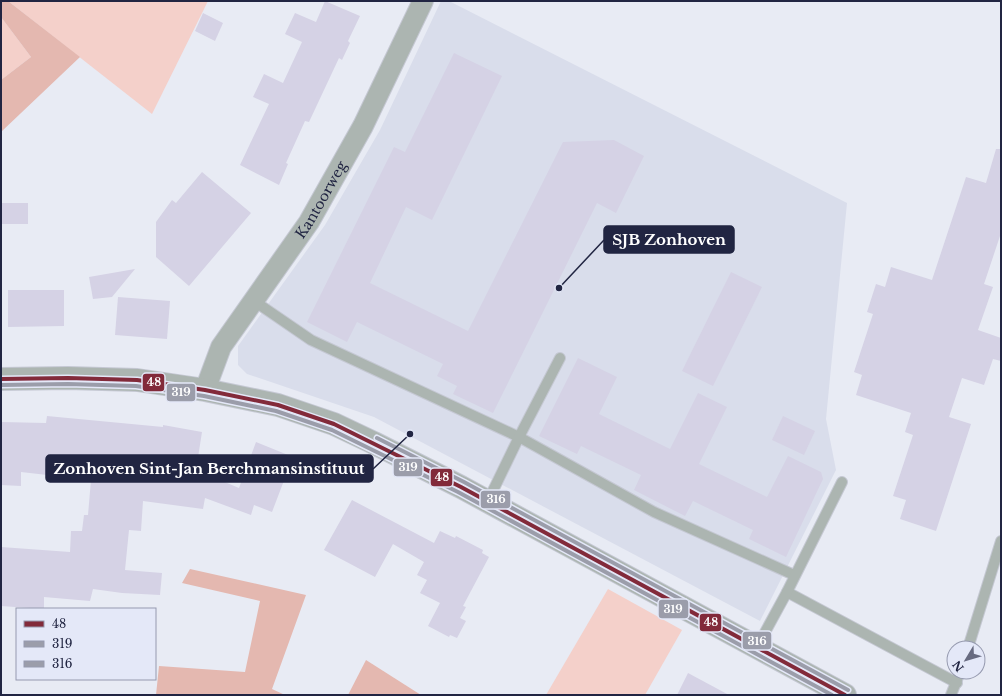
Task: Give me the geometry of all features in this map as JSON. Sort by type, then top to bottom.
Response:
[{"type":"street","name":"Kantoorweg","points":[[205,390],[221,347],[313,215],[363,126],[423,1]]},
{"type":"street","points":[[1,379],[68,378],[137,380],[205,390],[278,405],[334,424],[488,502],[845,695]]},
{"type":"lane","points":[[254,301],[311,340],[519,437],[654,512],[794,575]]},
{"type":"lane","points":[[488,502],[519,437],[560,358]]},
{"type":"lane","points":[[757,647],[787,592],[794,575],[842,482]]},
{"type":"lane","points":[[970,640],[1001,541]]},
{"type":"lane","points":[[787,592],[957,683]]},
{"type":"lane","points":[[951,695],[958,680]]},
{"type":"shaded area","points":[[1,1],[8,1],[80,57],[1,132],[1,80],[31,57],[1,17]]},
{"type":"shaded area","points":[[8,1],[208,1],[152,114]]},
{"type":"shaded area","points":[[441,1],[449,1],[847,203],[826,419],[836,470],[760,621],[374,417],[247,374],[238,365],[238,346],[325,225],[380,130]]},
{"type":"shaded area","points":[[1,17],[31,57],[1,80]]},
{"type":"shaded area","points":[[190,569],[306,595],[272,689],[285,695],[156,695],[159,666],[245,672],[260,601],[182,583]]},
{"type":"shaded area","points":[[608,589],[682,630],[645,695],[546,695]]},
{"type":"shaded area","points":[[366,660],[421,695],[348,695]]},
{"type":"building","points":[[325,1],[360,16],[348,41],[350,43],[342,60],[339,58],[309,122],[305,121],[286,163],[288,164],[279,185],[240,165],[269,104],[253,97],[264,74],[283,83],[302,42],[285,34],[295,13],[316,22]]},
{"type":"building","points":[[203,13],[223,23],[215,41],[195,31]]},
{"type":"building","points":[[454,53],[502,76],[432,220],[406,207],[370,283],[468,331],[563,142],[614,140],[644,156],[616,213],[597,203],[493,413],[453,394],[457,386],[437,376],[443,364],[357,322],[347,342],[307,322],[394,147],[405,152]]},
{"type":"building","points":[[996,149],[1001,149],[1001,233],[984,284],[993,287],[978,330],[1001,338],[1001,361],[993,359],[984,385],[962,378],[949,417],[971,424],[936,531],[900,519],[906,500],[893,496],[913,435],[905,432],[911,413],[856,395],[862,375],[854,372],[873,314],[867,312],[876,284],[885,287],[891,267],[932,280],[966,177],[986,183]]},
{"type":"building","points":[[202,172],[251,213],[189,286],[156,257],[156,222],[172,200],[176,203]]},
{"type":"building","points":[[1,203],[28,203],[28,224],[1,224]]},
{"type":"building","points":[[135,269],[112,297],[93,299],[89,277]]},
{"type":"building","points":[[731,272],[762,287],[713,386],[682,371]]},
{"type":"building","points":[[8,290],[64,290],[64,326],[8,327]]},
{"type":"building","points":[[118,297],[170,301],[167,339],[115,335]]},
{"type":"building","points":[[578,358],[617,377],[599,414],[670,449],[698,393],[727,407],[699,464],[767,497],[788,456],[821,472],[823,479],[786,557],[749,539],[753,530],[693,501],[685,516],[634,490],[641,475],[581,446],[577,454],[539,436]]},
{"type":"building","points":[[47,416],[163,427],[163,425],[202,432],[196,470],[239,488],[256,442],[293,457],[272,512],[254,505],[251,515],[205,498],[203,509],[143,501],[141,531],[129,530],[125,570],[162,573],[160,595],[122,593],[93,589],[90,601],[44,597],[44,608],[1,606],[1,547],[70,552],[71,531],[82,531],[84,515],[88,515],[91,480],[21,472],[21,486],[1,485],[1,422],[46,423]]},
{"type":"building","points":[[783,416],[815,431],[804,455],[772,440]]},
{"type":"building","points":[[352,500],[434,543],[440,531],[455,538],[456,536],[483,550],[482,553],[489,557],[463,606],[466,607],[460,618],[466,621],[457,638],[450,635],[449,637],[428,626],[440,603],[420,593],[427,580],[417,575],[424,562],[393,544],[375,577],[324,550]]},
{"type":"building","points":[[688,673],[729,695],[677,695]]},
{"type":"transit line","name":"48","points":[[1,379],[68,378],[137,380],[205,390],[278,405],[334,424],[461,487],[845,695]]},
{"type":"transit line","name":"319","points":[[1,385],[68,384],[136,386],[204,396],[276,411],[332,430],[458,492],[832,695]]},
{"type":"transit line","name":"316","points":[[377,438],[464,482],[848,690]]},
{"type":"place","name":"SJB Zonhoven","points":[[559,288]]},
{"type":"place","name":"Zonhoven Sint-Jan Berchmansinstituut","points":[[410,434]]}]
